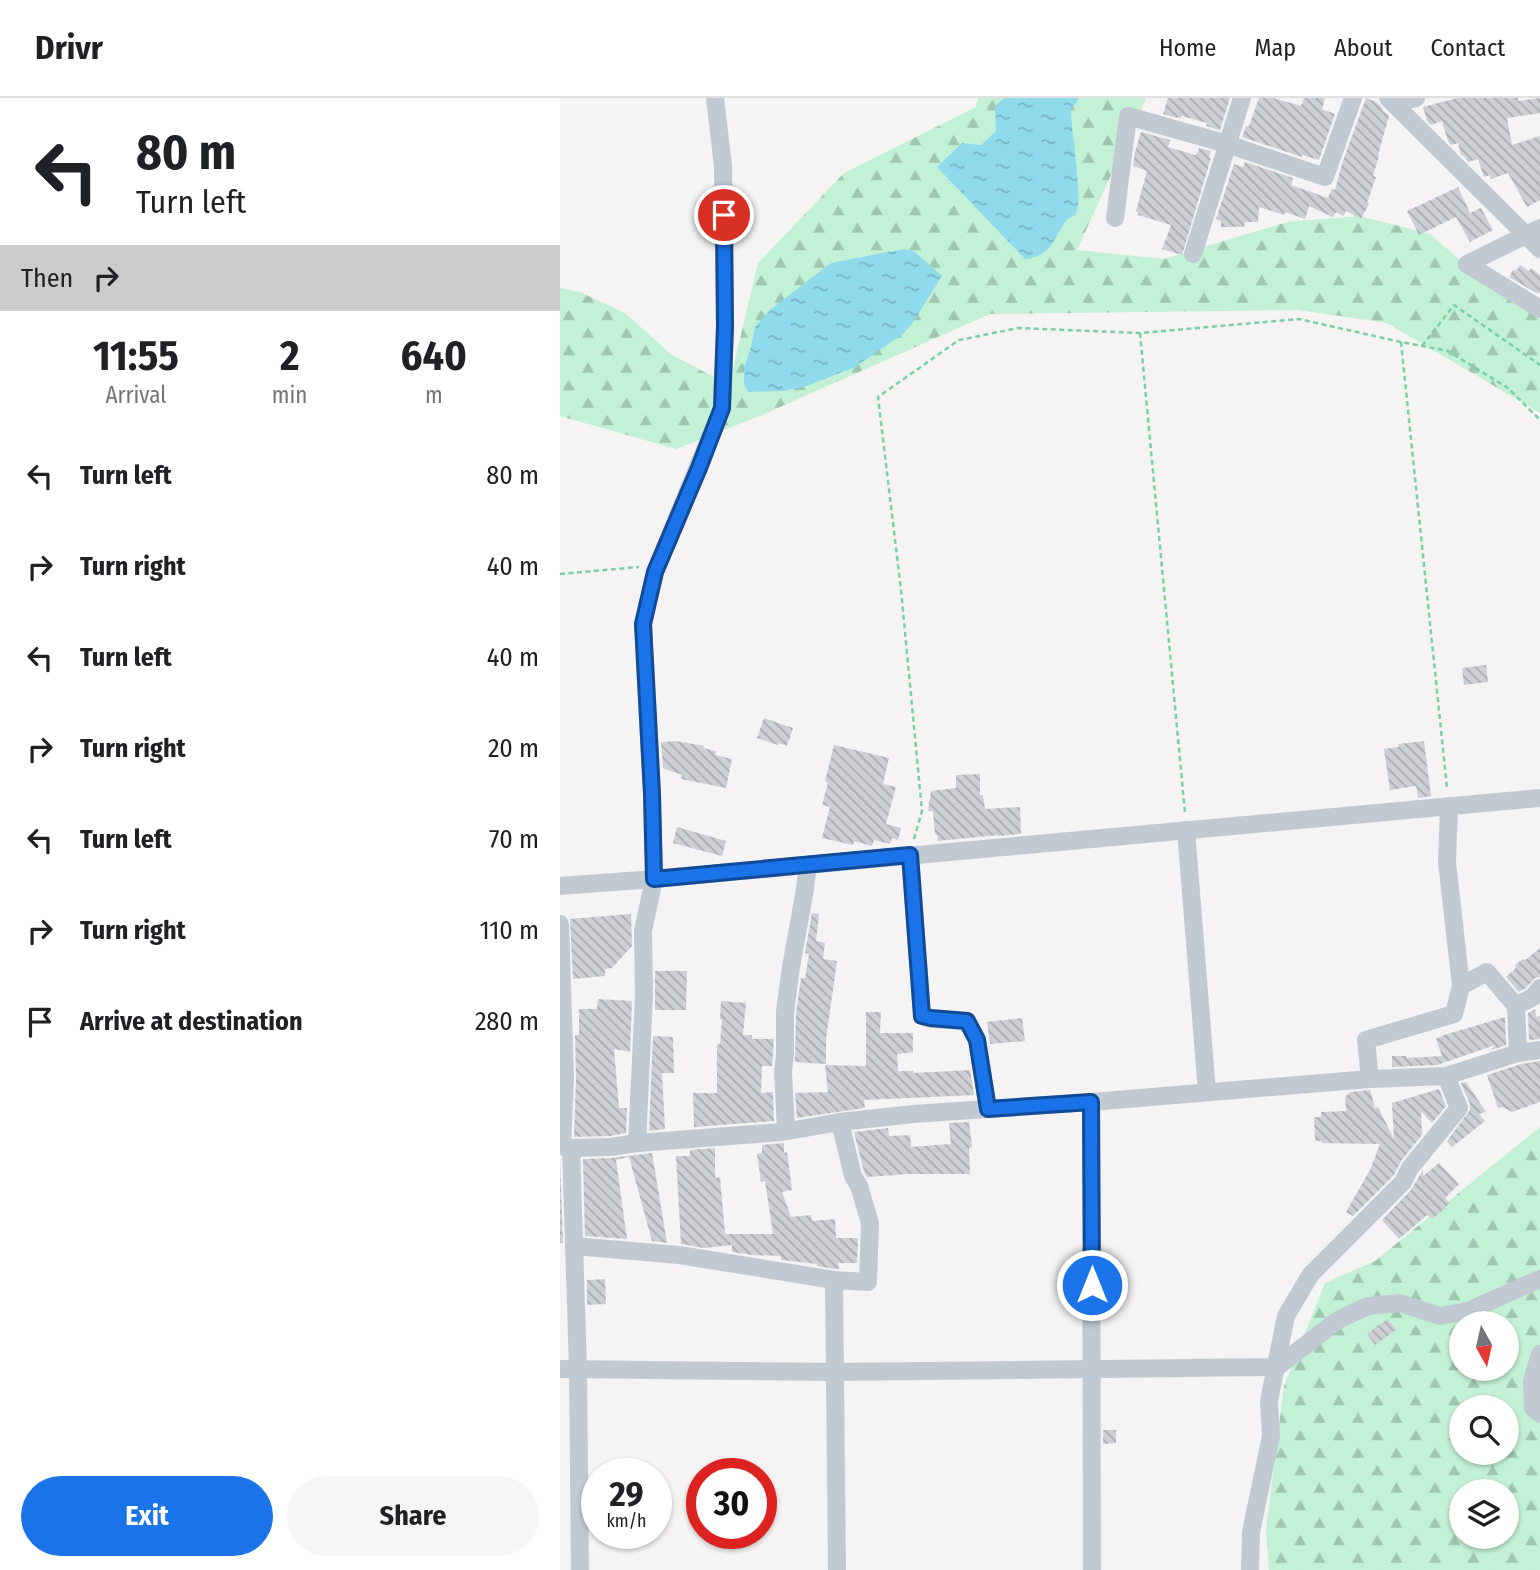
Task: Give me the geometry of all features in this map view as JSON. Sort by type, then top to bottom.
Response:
[{"type":"street","points":[[637,1143],[644,996],[643,931],[654,879],[643,624],[655,572],[722,408],[725,326],[723,166],[715,98]]},
{"type":"street","points":[[1193,254],[1242,98]]},
{"type":"street","points":[[1115,218],[1128,116],[1227,144],[1325,177],[1353,98]]},
{"type":"street","points":[[1391,100],[1416,98]]},
{"type":"street","points":[[1391,100],[1532,231],[1540,249]]},
{"type":"street","points":[[1532,231],[1467,264],[1540,309]]},
{"type":"street","points":[[560,886],[1540,798]]},
{"type":"street","points":[[1370,1079],[1366,1040],[1454,1014],[1461,985],[1447,862],[1449,806]]},
{"type":"street","points":[[1186,830],[1207,1092]]},
{"type":"street","points":[[910,855],[922,1016],[967,1021],[977,1040],[988,1109]]},
{"type":"street","points":[[786,1131],[783,1072],[786,1012],[808,865]]},
{"type":"street","points":[[560,924],[565,1077],[564,1147],[574,1246],[568,1273],[569,1369],[580,1570]]},
{"type":"street","points":[[1461,985],[1487,972],[1516,1006],[1518,1053]]},
{"type":"street","points":[[1516,1006],[1533,997],[1540,988]]},
{"type":"street","points":[[564,1147],[611,1147],[786,1131],[913,1114],[1370,1079],[1446,1076],[1518,1053],[1540,1050]]},
{"type":"street","points":[[1250,1570],[1251,1532],[1271,1436],[1269,1401],[1286,1316],[1311,1274],[1403,1182],[1410,1168],[1459,1108],[1446,1076]]},
{"type":"street","points":[[1091,1102],[1092,1570]]},
{"type":"street","points":[[574,1246],[679,1255],[834,1280],[868,1282],[870,1223],[859,1186],[853,1176],[840,1122]]},
{"type":"street","points":[[569,1369],[834,1371],[1277,1367],[1338,1320],[1368,1306],[1400,1303],[1440,1316],[1468,1311],[1540,1279]]},
{"type":"street","points":[[834,1280],[837,1570]]},
{"type":"street","points":[[1540,1354],[1532,1381],[1533,1408],[1540,1414]]},
{"type":"path","points":[[1422,346],[1454,305],[1540,365]]},
{"type":"path","points":[[910,855],[922,811],[901,590],[878,397],[959,340],[1018,328],[1140,333],[1299,319],[1448,351],[1508,388],[1540,420]]},
{"type":"path","points":[[1140,333],[1186,830]]},
{"type":"path","points":[[1401,342],[1449,806]]},
{"type":"path","points":[[560,574],[647,567],[655,572]]},
{"type":"green space","points":[[978,98],[1146,98],[1077,250],[1164,259],[1287,222],[1360,216],[1430,234],[1469,268],[1540,312],[1540,413],[1387,323],[1298,310],[990,314],[762,415],[676,449],[560,416],[560,288],[580,292],[625,313],[672,355],[729,385],[758,263],[844,173],[976,107]]},
{"type":"green space","points":[[1540,1127],[1540,1570],[1269,1570],[1266,1529],[1284,1386],[1325,1283],[1375,1261]]},
{"type":"water","points":[[1004,98],[1078,98],[1071,108],[1078,179],[1076,213],[1045,251],[1025,259],[937,167],[962,143],[981,145],[996,131],[995,106]]},
{"type":"water","points":[[903,249],[914,251],[942,276],[903,334],[855,367],[807,386],[784,391],[748,392],[744,384],[744,368],[755,327],[770,310],[831,263]]},
{"type":"building","points":[[1168,98],[1230,98],[1220,130],[1206,126],[1207,123],[1163,114]]},
{"type":"building","points":[[1259,98],[1273,98],[1301,106],[1304,98],[1325,98],[1322,109],[1335,114],[1319,160],[1242,137]]},
{"type":"building","points":[[1366,98],[1378,103],[1389,116],[1373,176],[1376,177],[1367,203],[1369,204],[1361,219],[1346,211],[1343,216],[1336,212],[1333,217],[1309,206],[1305,219],[1259,207],[1258,222],[1245,222],[1244,227],[1221,227],[1221,221],[1216,219],[1234,164],[1243,167],[1245,162],[1293,178],[1291,185],[1328,198],[1332,189],[1335,190]]},
{"type":"building","points":[[1457,98],[1518,98],[1518,101],[1540,98],[1540,113],[1507,118],[1512,145],[1540,136],[1540,200],[1527,207],[1508,173],[1491,179],[1490,175],[1484,177],[1478,159],[1468,162],[1461,155],[1458,143],[1451,145],[1448,141],[1442,121],[1431,125],[1427,121],[1423,107]]},
{"type":"building","points":[[1141,132],[1170,140],[1168,147],[1195,155],[1199,148],[1211,151],[1182,255],[1162,249],[1171,225],[1138,215],[1136,211],[1147,171],[1133,166]]},
{"type":"building","points":[[1458,187],[1470,213],[1481,208],[1493,230],[1470,242],[1456,217],[1419,235],[1407,211]]},
{"type":"building","points":[[1520,265],[1529,271],[1531,268],[1540,275],[1538,294],[1509,277]]},
{"type":"building","points":[[1486,665],[1488,682],[1464,685],[1462,668]]},
{"type":"building","points":[[764,718],[793,728],[787,746],[757,738]]},
{"type":"building","points":[[676,741],[704,746],[703,748],[716,751],[715,755],[732,759],[726,788],[681,779],[682,775],[663,768],[661,742]]},
{"type":"building","points":[[1424,741],[1431,796],[1418,798],[1416,786],[1390,790],[1384,749],[1399,747],[1398,744]]},
{"type":"building","points":[[834,745],[889,758],[883,784],[896,787],[886,824],[901,828],[898,840],[892,838],[890,844],[874,840],[872,846],[822,838],[830,807],[822,805],[828,783],[825,781]]},
{"type":"building","points":[[980,774],[980,795],[983,795],[985,809],[1020,807],[1021,834],[937,841],[933,811],[928,811],[931,791],[956,788],[956,775]]},
{"type":"building","points":[[677,827],[726,841],[722,856],[673,843]]},
{"type":"building","points":[[812,913],[819,914],[816,941],[825,943],[823,959],[837,961],[826,1039],[826,1064],[795,1062],[796,1013],[801,978],[805,978],[809,954],[805,953]]},
{"type":"building","points":[[631,914],[632,946],[612,968],[605,969],[605,976],[573,979],[570,919]]},
{"type":"building","points":[[1540,948],[1540,977],[1519,992],[1506,977],[1516,968],[1515,965]]},
{"type":"building","points":[[655,971],[687,971],[686,1010],[655,1010]]},
{"type":"building","points":[[598,999],[632,1001],[630,1052],[614,1049],[619,1108],[627,1108],[626,1133],[574,1137],[575,1035],[579,1035],[579,1009],[597,1009]]},
{"type":"building","points":[[721,1001],[746,1003],[743,1035],[752,1035],[752,1039],[774,1039],[772,1066],[762,1066],[761,1093],[773,1092],[774,1121],[694,1127],[693,1093],[717,1093]]},
{"type":"building","points":[[1535,1009],[1536,1017],[1540,1016],[1540,1039],[1529,1040],[1528,1013]]},
{"type":"building","points":[[866,1012],[881,1012],[880,1033],[913,1033],[913,1052],[897,1054],[898,1071],[913,1073],[970,1070],[974,1095],[864,1100],[865,1108],[797,1118],[795,1093],[828,1092],[825,1065],[866,1066]]},
{"type":"building","points":[[1505,1017],[1506,1045],[1491,1050],[1495,1045],[1437,1065],[1392,1067],[1392,1056],[1442,1056],[1436,1039]]},
{"type":"building","points":[[1022,1018],[1025,1041],[990,1044],[987,1022]]},
{"type":"building","points":[[653,1036],[673,1037],[674,1073],[662,1073],[665,1129],[649,1131]]},
{"type":"building","points":[[1540,1061],[1540,1102],[1512,1112],[1503,1107],[1498,1108],[1487,1075]]},
{"type":"building","points":[[1466,1082],[1486,1112],[1479,1114],[1485,1121],[1452,1147],[1447,1141],[1470,1110],[1461,1083]]},
{"type":"building","points":[[1439,1089],[1446,1106],[1432,1123],[1421,1111],[1422,1135],[1401,1161],[1394,1175],[1353,1216],[1346,1212],[1370,1170],[1380,1144],[1315,1141],[1314,1117],[1321,1117],[1321,1112],[1346,1111],[1345,1097],[1350,1092],[1370,1090],[1375,1108],[1378,1107],[1394,1139],[1392,1103]]},
{"type":"building","points":[[969,1122],[972,1147],[969,1148],[970,1174],[867,1177],[864,1172],[854,1132],[888,1128],[889,1136],[910,1135],[911,1147],[951,1144],[949,1123]]},
{"type":"building","points":[[784,1143],[792,1190],[782,1192],[791,1217],[811,1215],[812,1221],[835,1219],[836,1238],[858,1238],[857,1263],[838,1263],[839,1269],[835,1269],[781,1260],[781,1256],[732,1252],[732,1245],[704,1248],[681,1244],[676,1156],[690,1156],[690,1150],[715,1148],[715,1178],[720,1177],[725,1234],[773,1234],[765,1181],[761,1182],[757,1154],[762,1153],[762,1145]]},
{"type":"building","points":[[652,1153],[667,1243],[652,1241],[629,1157],[616,1160],[627,1239],[585,1236],[583,1159]]},
{"type":"building","points":[[560,1160],[563,1243],[560,1243]]},
{"type":"building","points":[[1439,1163],[1459,1184],[1445,1198],[1450,1203],[1433,1219],[1427,1215],[1399,1239],[1382,1220],[1411,1190],[1423,1170],[1423,1176]]},
{"type":"building","points":[[605,1279],[606,1304],[587,1305],[587,1280]]},
{"type":"building","points":[[1388,1319],[1396,1330],[1375,1345],[1367,1334]]},
{"type":"building","points":[[1103,1430],[1116,1430],[1116,1443],[1103,1444]]},
{"type":"route","points":[[724,215],[725,326],[722,408],[655,572],[643,624],[654,879],[910,855],[922,1016],[967,1021],[977,1040],[988,1109],[1091,1102],[1092,1285]]}]
